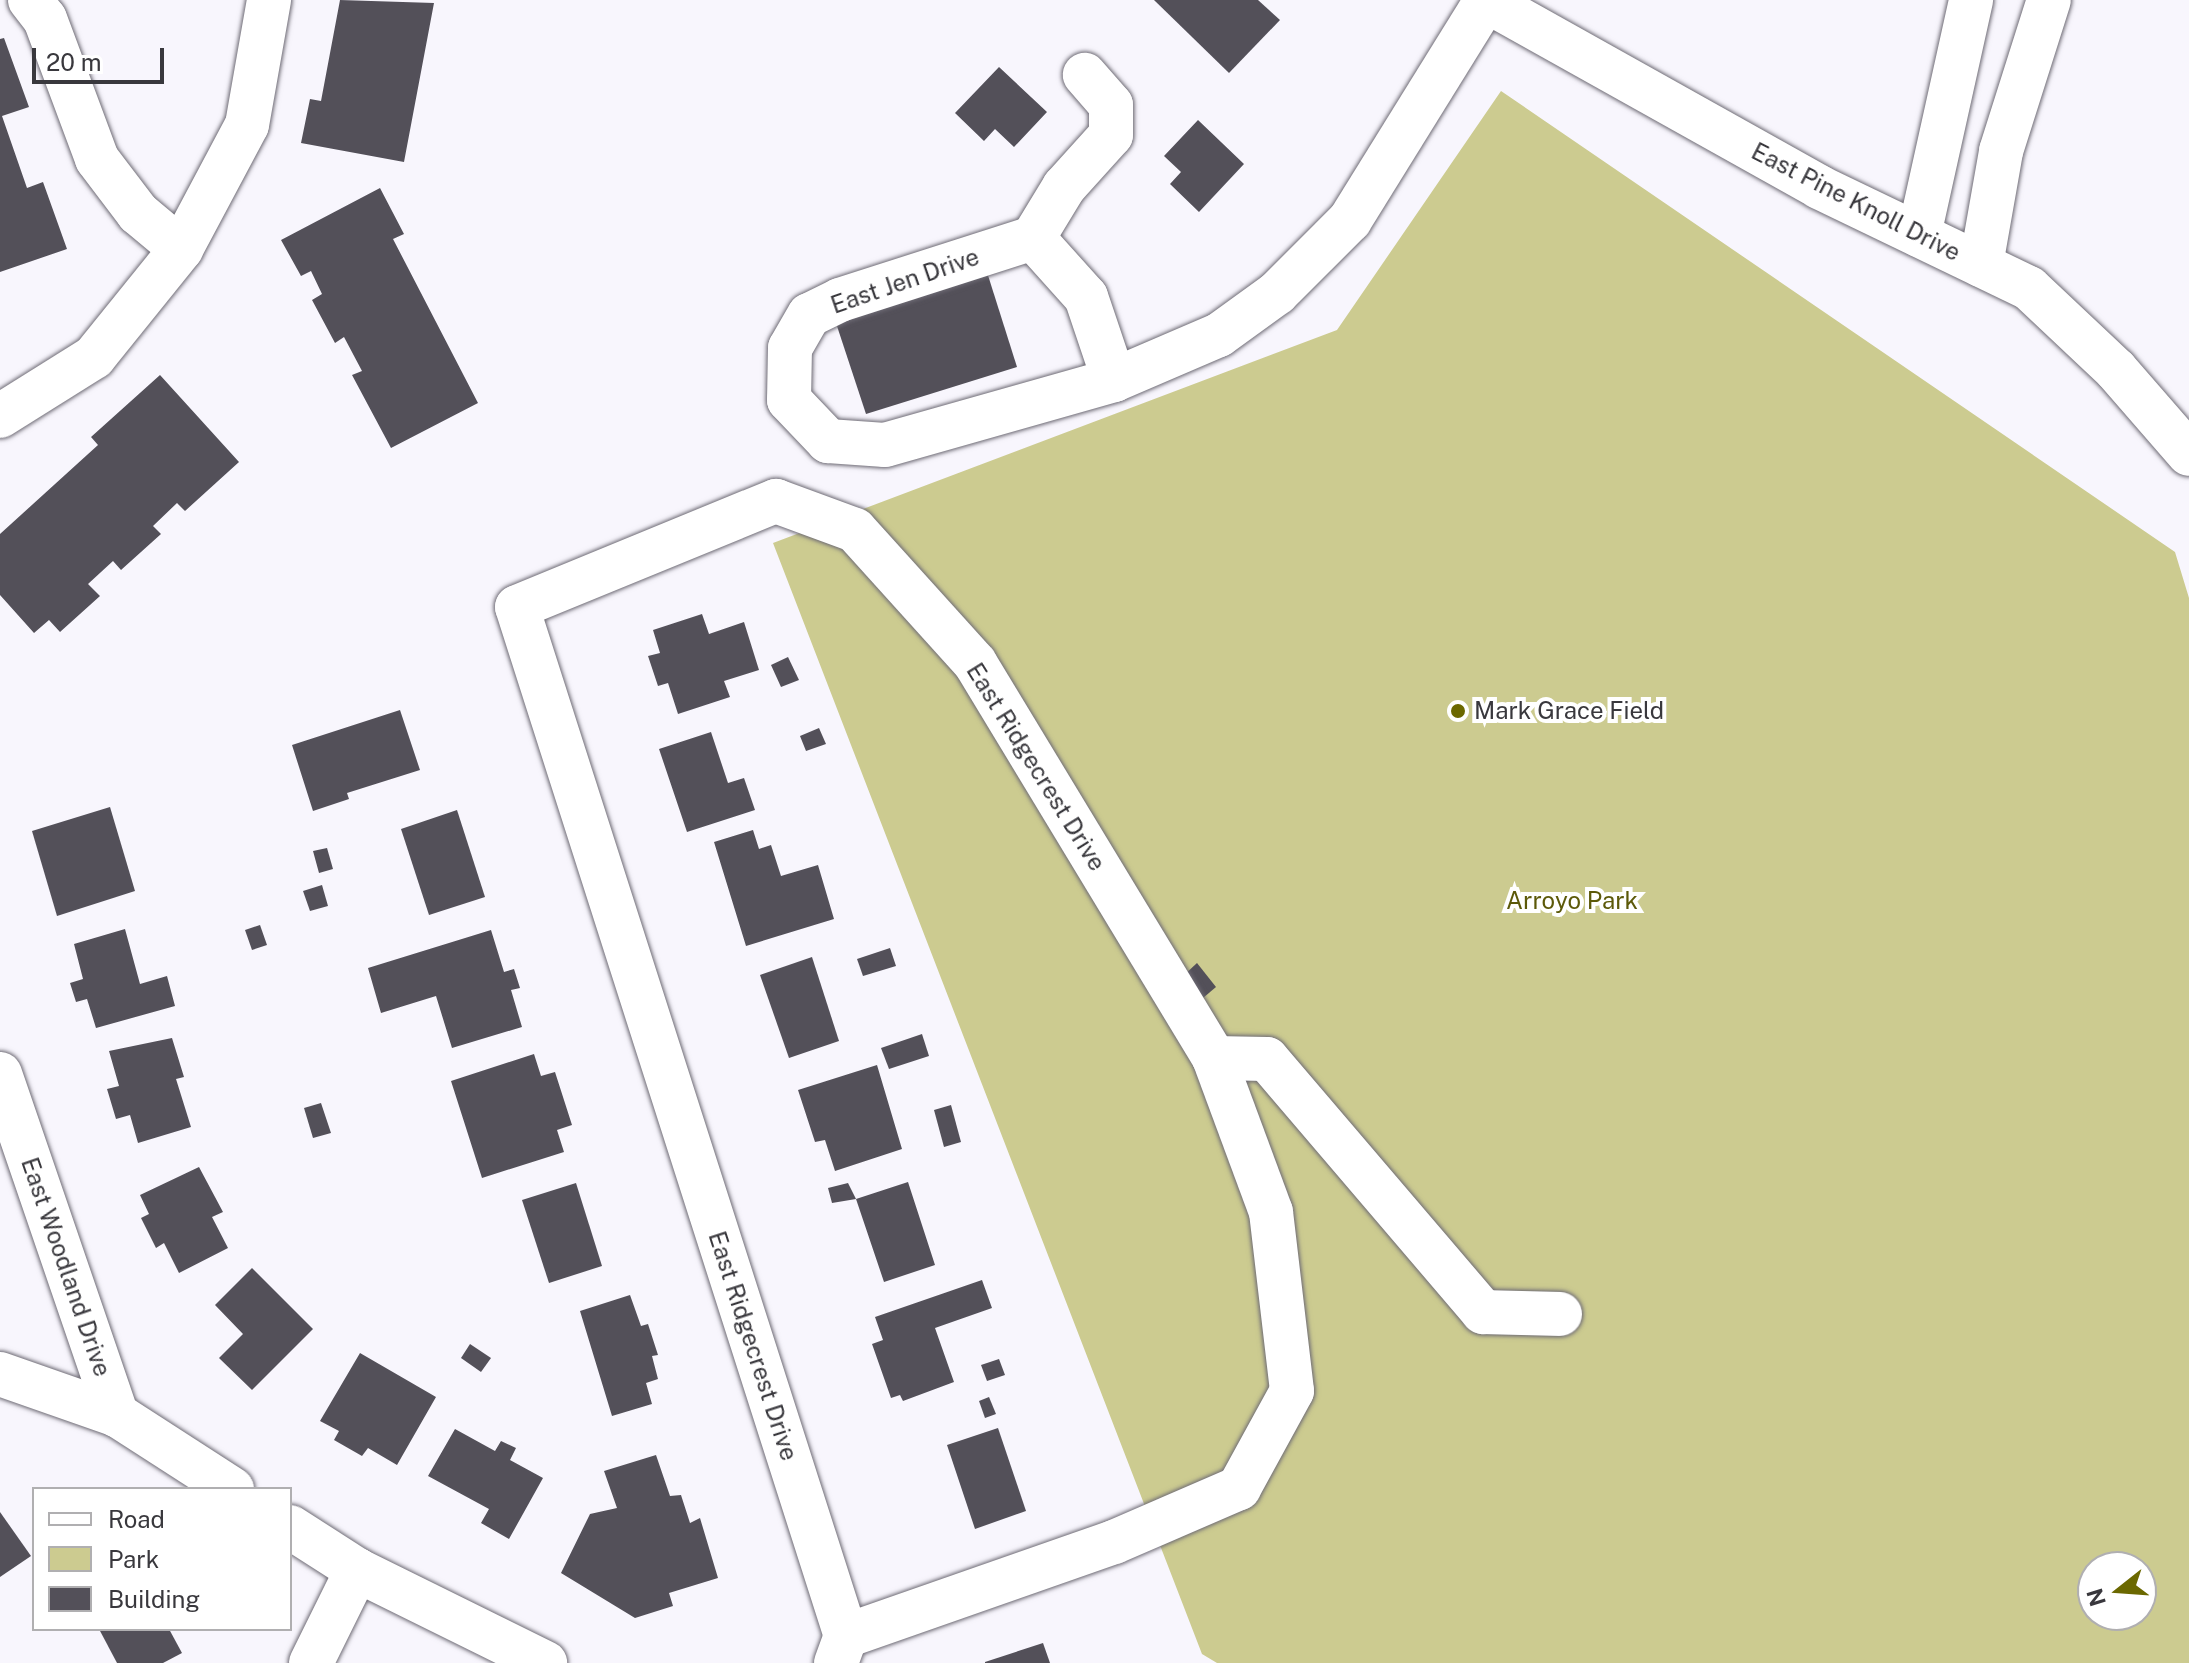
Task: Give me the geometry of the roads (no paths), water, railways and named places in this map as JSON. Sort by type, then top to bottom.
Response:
[{"type":"street","points":[[30,0],[45,19],[97,159],[138,213],[181,249]]},
{"type":"street","points":[[0,416],[94,357],[181,249],[247,125],[269,0]]},
{"type":"street","name":"East Pine Knoll Drive","points":[[1485,0],[1819,187],[2029,288],[2116,370],[2189,454]]},
{"type":"street","name":"East Jen Drive","points":[[1033,238],[840,300],[809,315],[790,348],[789,400],[828,441],[885,445],[1114,380],[1219,335],[1277,293],[1339,230],[1485,0]]},
{"type":"street","points":[[1919,235],[1971,0]]},
{"type":"street","points":[[1981,265],[2001,151],[2049,0]]},
{"type":"street","points":[[1085,75],[1111,105],[1111,135],[1064,187],[1033,238],[1086,297],[1114,380]]},
{"type":"street","name":"East Ridgecrest Drive","points":[[776,501],[855,530],[975,663],[1214,1058],[1271,1212],[1292,1391],[1239,1488],[1114,1542],[841,1650],[517,607],[776,501]]},
{"type":"street","points":[[1214,1058],[1267,1059],[1483,1312],[1560,1314]]},
{"type":"street","name":"East Woodland Drive","points":[[0,1074],[117,1415]]},
{"type":"street","points":[[0,1374],[117,1415],[229,1487]]},
{"type":"street","points":[[292,1528],[357,1570],[545,1663]]},
{"type":"street","points":[[311,1663],[357,1570]]},
{"type":"place","name":"Mark Grace Field","points":[[1458,711]]},
{"type":"park label","name":"Arroyo Park","points":[[1572,901]]}]
